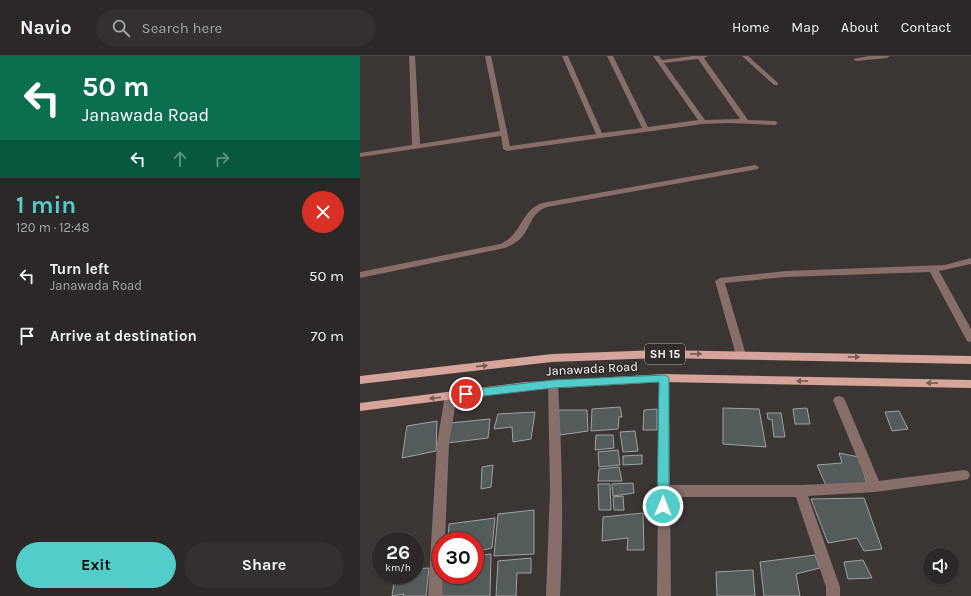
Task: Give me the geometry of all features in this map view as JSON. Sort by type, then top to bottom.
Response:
[{"type":"main road","name":"Janawada Road","points":[[360,380],[552,358],[660,354],[971,360]]},
{"type":"main road","name":"Janawada Road","points":[[360,407],[553,384],[664,378],[971,384]]},
{"type":"street","points":[[412,56],[416,146]]},
{"type":"street","points":[[488,56],[507,149],[703,122],[745,121],[775,123]]},
{"type":"street","points":[[565,56],[600,135]]},
{"type":"street","points":[[610,56],[646,129]]},
{"type":"street","points":[[658,59],[707,56]]},
{"type":"street","points":[[745,56],[776,84]]},
{"type":"street","points":[[856,59],[886,56]]},
{"type":"street","points":[[700,57],[745,121]]},
{"type":"street","points":[[658,59],[703,122]]},
{"type":"street","points":[[360,155],[504,133]]},
{"type":"street","points":[[360,275],[502,246],[517,237],[531,211],[536,207],[755,167]]},
{"type":"street","points":[[741,355],[720,281],[786,274],[933,269],[945,268],[971,261]]},
{"type":"street","points":[[933,269],[971,338]]},
{"type":"street","points":[[664,378],[664,596]]},
{"type":"street","points":[[552,596],[556,555],[556,462],[553,384]]},
{"type":"street","points":[[435,596],[442,443],[451,396]]},
{"type":"street","points":[[840,400],[875,487]]},
{"type":"street","points":[[663,491],[800,491],[875,487],[964,475]]},
{"type":"street","points":[[800,491],[833,587],[833,596]]},
{"type":"building","points":[[620,407],[622,417],[619,417],[618,429],[591,431],[592,409]]},
{"type":"building","points":[[723,408],[759,409],[766,447],[723,444]]},
{"type":"building","points":[[807,408],[810,424],[795,424],[793,409]]},
{"type":"building","points":[[657,409],[657,430],[643,430],[644,410]]},
{"type":"building","points":[[558,410],[587,410],[588,431],[560,435]]},
{"type":"building","points":[[899,411],[908,429],[892,431],[885,412]]},
{"type":"building","points":[[535,412],[531,439],[513,442],[512,427],[494,429],[498,414]]},
{"type":"building","points":[[767,413],[781,413],[785,437],[774,437],[772,420],[768,419]]},
{"type":"building","points":[[490,419],[488,438],[447,443],[450,423]]},
{"type":"building","points":[[437,421],[436,451],[402,458],[407,426]]},
{"type":"building","points":[[635,431],[638,451],[623,452],[620,432]]},
{"type":"building","points":[[596,435],[613,435],[614,448],[595,450]]},
{"type":"building","points":[[618,450],[620,465],[599,467],[598,452]]},
{"type":"building","points":[[839,453],[859,457],[867,484],[827,488],[817,465],[842,463]]},
{"type":"building","points":[[642,455],[642,464],[623,465],[623,456]]},
{"type":"building","points":[[493,465],[491,487],[481,489],[482,467]]},
{"type":"building","points":[[619,467],[622,481],[598,481],[599,469]]},
{"type":"building","points":[[633,483],[634,493],[613,496],[612,484]]},
{"type":"building","points":[[598,484],[610,484],[611,510],[599,510]]},
{"type":"building","points":[[623,496],[624,510],[614,510],[613,497]]},
{"type":"building","points":[[864,498],[882,549],[864,551],[857,538],[828,543],[811,499]]},
{"type":"building","points":[[534,510],[534,554],[494,556],[498,514]]},
{"type":"building","points":[[643,513],[644,550],[627,550],[628,538],[602,541],[603,517]]},
{"type":"building","points":[[495,518],[492,548],[484,550],[484,532],[449,532],[449,524]]},
{"type":"building","points":[[491,554],[490,596],[440,596],[441,584],[484,584],[484,555]]},
{"type":"building","points":[[815,555],[820,568],[796,574],[800,596],[764,596],[760,562]]},
{"type":"building","points":[[531,558],[531,573],[517,573],[516,596],[496,596],[498,561]]},
{"type":"building","points":[[863,560],[872,578],[848,579],[844,562]]},
{"type":"building","points":[[424,568],[429,568],[426,596],[403,596],[404,594],[392,596],[394,584],[424,584]]},
{"type":"building","points":[[753,570],[755,596],[717,596],[716,572]]},
{"type":"route","points":[[466,394],[526,386],[664,378],[663,506]]}]
